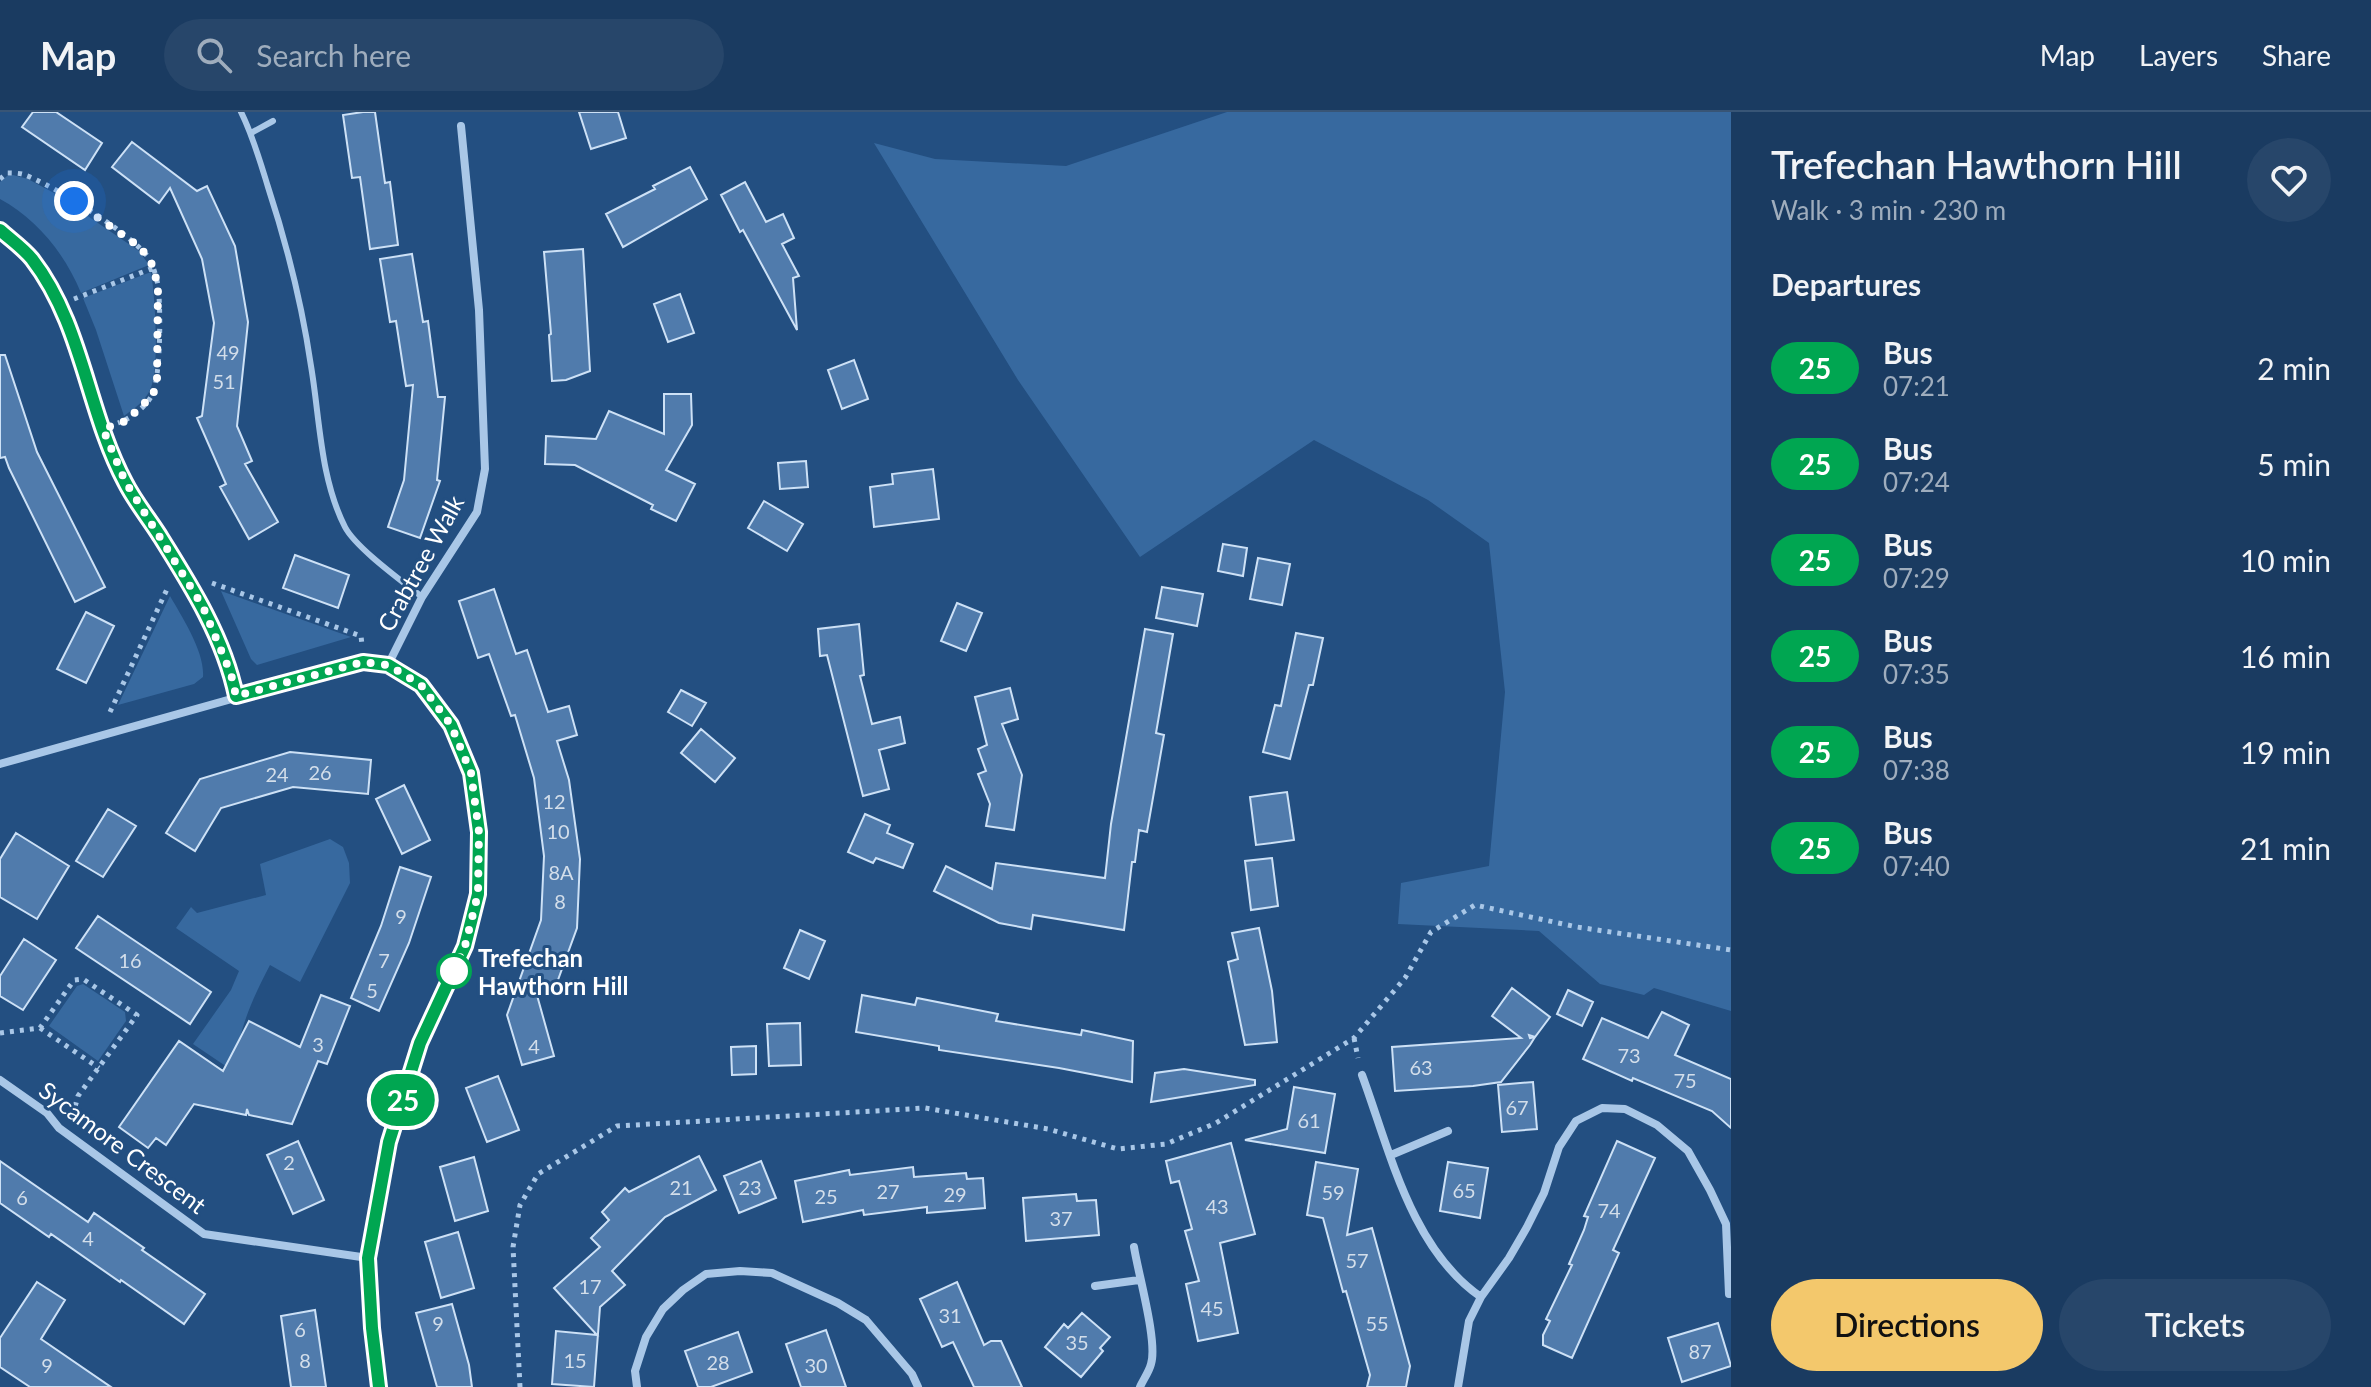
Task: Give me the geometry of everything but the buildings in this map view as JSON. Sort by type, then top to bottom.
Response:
[{"type":"street","name":"Crabtree Walk","points":[[0,764],[363,662],[388,665],[422,597],[477,512],[485,469],[479,310],[461,126]]},
{"type":"street","points":[[0,230],[30,257],[50,287],[80,353],[103,429],[125,481],[209,620],[231,674],[236,696]]},
{"type":"street","points":[[379,1387],[368,1258],[389,1142],[420,1043],[465,946],[478,894],[479,832],[471,773],[451,725],[421,685],[388,665]]},
{"type":"street","points":[[1362,1075],[1405,1195],[1429,1244],[1462,1284],[1481,1297]]},
{"type":"street","name":"Sycamore Crescent","points":[[0,1080],[47,1113],[59,1128],[204,1234],[368,1258]]},
{"type":"street","points":[[1458,1387],[1469,1321],[1481,1297],[1527,1227],[1544,1193],[1559,1147],[1576,1121],[1602,1108],[1625,1109],[1657,1125],[1688,1151],[1726,1224],[1729,1294]]},
{"type":"street","points":[[1391,1155],[1448,1131]]},
{"type":"street","points":[[1134,1247],[1149,1317],[1152,1362],[1140,1387]]},
{"type":"street","points":[[637,1387],[635,1371],[646,1337],[663,1309],[706,1274],[740,1271],[772,1273],[838,1303],[866,1320],[912,1374],[918,1387]]},
{"type":"street","points":[[1095,1286],[1139,1280]]},
{"type":"lane","points":[[241,112],[251,133],[278,217],[301,308],[321,443],[335,502],[346,530],[422,597]]},
{"type":"lane","points":[[251,133],[273,121]]},
{"type":"path","points":[[0,179],[7,173],[23,173],[56,190],[140,247],[153,268],[158,285],[159,322],[157,379],[153,395],[126,421],[103,429]]},
{"type":"path","points":[[59,306],[153,268]]},
{"type":"path","points":[[113,732],[109,714],[170,584],[184,574]]},
{"type":"path","points":[[204,587],[211,583],[361,636],[363,662]]},
{"type":"path","points":[[520,1387],[513,1247],[520,1205],[538,1174],[617,1126],[925,1108],[1048,1129],[1118,1149],[1166,1144],[1216,1123],[1354,1038],[1405,978],[1431,932],[1475,905],[1577,927],[1731,950]]},
{"type":"path","points":[[40,1028],[74,980],[83,979],[137,1015],[78,1096],[76,1118]]},
{"type":"path","points":[[0,1033],[40,1028],[99,1068]]},
{"type":"shaded area","points":[[1227,112],[1731,112],[1731,1011],[1654,988],[1644,995],[1600,984],[1539,931],[1398,924],[1401,883],[1489,866],[1505,692],[1489,543],[1428,500],[1314,440],[1140,557],[1018,380],[874,143],[935,159],[1066,166]]},
{"type":"shaded area","points":[[13,175],[54,193],[139,251],[149,265],[81,293],[58,251],[38,227],[0,199],[0,182]]},
{"type":"shaded area","points":[[151,272],[156,332],[153,380],[145,398],[124,416],[83,298]]},
{"type":"shaded area","points":[[221,591],[351,637],[257,665],[251,659]]},
{"type":"shaded area","points":[[170,596],[197,646],[203,677],[194,684],[118,705]]},
{"type":"shaded area","points":[[330,839],[343,847],[349,863],[350,883],[300,982],[270,965],[247,1016],[233,1071],[193,1044],[231,990],[239,971],[176,928],[191,907],[197,913],[266,895],[260,864]]},
{"type":"shaded area","points":[[83,984],[125,1012],[126,1021],[98,1061],[49,1026],[77,986]]},
{"type":"bus line","name":"25","points":[[0,230],[30,257],[50,287],[80,353],[103,429],[125,481],[203,607],[231,674],[236,696],[363,662],[388,665],[421,685],[451,725],[471,773],[479,832],[478,894],[465,946],[420,1043],[389,1142],[368,1258],[379,1387]]},
{"type":"place","name":"Trefechan Hawthorn Hill","points":[[454,971]]},
{"type":"route","points":[[74,201],[140,247],[151,262],[158,285],[159,334],[157,379],[153,395],[126,421],[103,429],[125,481],[203,607],[231,674],[236,696],[363,662],[388,665],[421,685],[451,725],[471,773],[479,832],[478,894],[465,946],[454,971]]}]
